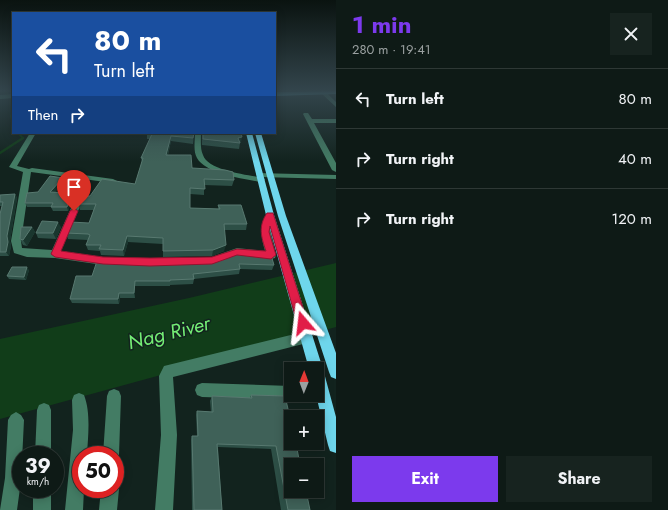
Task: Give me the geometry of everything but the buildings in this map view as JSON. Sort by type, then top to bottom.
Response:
[{"type":"main road","points":[[249,134],[263,177],[299,266],[336,372]]},
{"type":"main road","points":[[258,134],[263,177],[270,215],[314,362]]},
{"type":"main road","points":[[323,402],[336,445]]},
{"type":"street","points":[[307,115],[336,170]]},
{"type":"street","points":[[311,121],[336,120]]},
{"type":"street","points":[[33,134],[13,168],[26,171],[16,241],[17,250],[26,253],[55,254],[103,261],[181,263],[212,261],[237,252],[271,255],[264,232],[266,220],[270,215]]},
{"type":"street","points":[[198,134],[199,157],[205,164],[222,171],[263,177],[336,177]]},
{"type":"street","points":[[32,170],[118,182]]},
{"type":"street","points":[[55,254],[80,197]]},
{"type":"street","points":[[164,510],[169,435],[166,376],[169,371],[308,340]]},
{"type":"street","points":[[202,390],[284,393]]},
{"type":"street","points":[[112,446],[114,396]]},
{"type":"street","points":[[74,510],[81,430],[79,400]]},
{"type":"street","points":[[43,446],[44,410]]},
{"type":"street","points":[[8,510],[13,478],[16,420]]},
{"type":"street","points":[[42,498],[42,510]]},
{"type":"street","points":[[108,510],[109,498]]},
{"type":"water","name":"Nag River","points":[[336,263],[336,327],[0,419],[0,339],[189,298]]},
{"type":"waterway","points":[[11,115],[12,120]]},
{"type":"waterway","points":[[19,134],[23,138]]},
{"type":"waterway","points":[[0,153],[23,138]]},
{"type":"route","points":[[74,211],[55,254],[103,261],[181,263],[212,261],[237,252],[271,255],[264,232],[266,220],[270,215],[303,323]]}]
